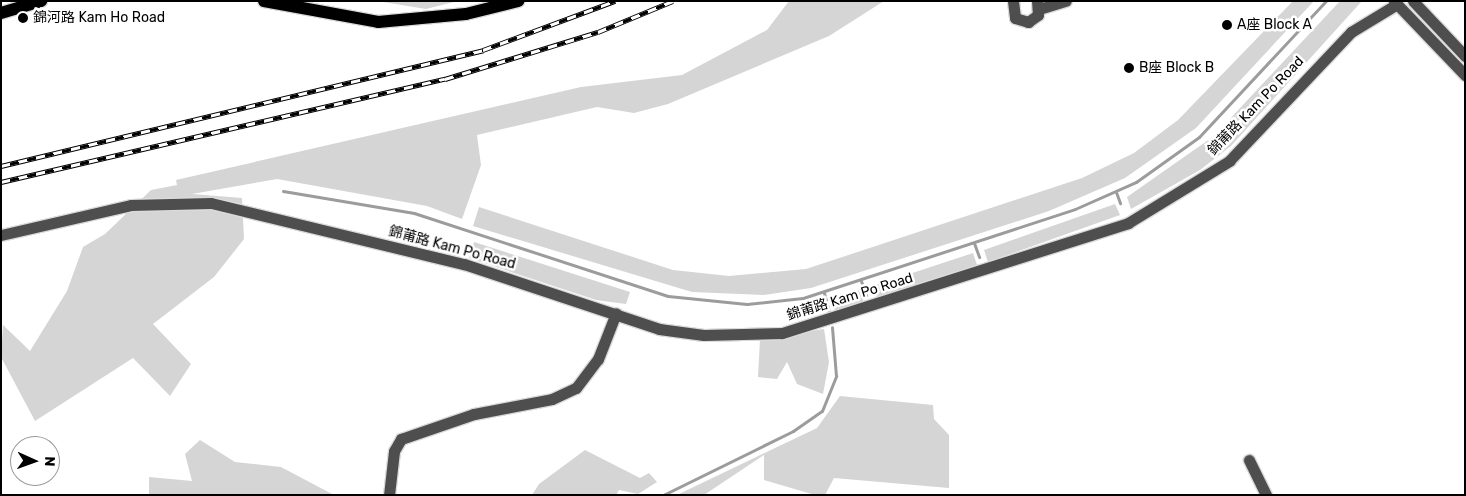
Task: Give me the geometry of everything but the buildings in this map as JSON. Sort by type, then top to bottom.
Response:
[{"type":"main road","points":[[1,13],[41,1]]},
{"type":"main road","points":[[264,1],[378,22],[466,14],[518,1]]},
{"type":"street","points":[[1014,1],[1012,13],[1021,22],[1034,20],[1038,5],[1066,1]]},
{"type":"street","points":[[1413,1],[1465,56]]},
{"type":"street","points":[[1396,2],[1465,75]]},
{"type":"street","name":"錦莆路 Kam Po Road","points":[[1,235],[138,204],[211,203],[464,264],[682,333],[782,333],[1128,223],[1229,161],[1351,32],[1396,2]]},
{"type":"street","points":[[390,495],[394,452],[401,439],[474,414],[552,399],[576,388],[598,359],[616,313]]},
{"type":"street","points":[[1249,460],[1266,495]]},
{"type":"shaded area","points":[[377,1],[458,1],[426,9]]},
{"type":"shaded area","points":[[789,1],[884,1],[829,36],[668,104],[634,113],[597,107],[477,135],[481,165],[462,219],[427,206],[277,179],[192,194],[242,198],[244,239],[214,277],[153,324],[191,364],[170,396],[133,358],[35,421],[1,357],[3,325],[30,351],[67,291],[83,247],[105,234],[151,190],[177,185],[176,180],[581,87],[682,75],[767,30]]},
{"type":"shaded area","points":[[1293,1],[1314,1],[1196,128],[1125,178],[1049,211],[811,288],[764,295],[692,292],[473,226],[479,207],[673,270],[729,276],[806,269],[1082,178],[1134,153],[1178,120]]},
{"type":"shaded area","points":[[1340,1],[1362,1],[1231,146],[1200,170],[1131,209],[1127,197],[1214,136]]},
{"type":"shaded area","points":[[1115,204],[1120,215],[988,262],[984,250]]},
{"type":"shaded area","points":[[474,242],[630,292],[626,304],[596,300],[469,258]]},
{"type":"shaded area","points":[[973,253],[977,265],[877,299],[873,286]]},
{"type":"shaded area","points":[[860,290],[864,303],[835,311],[832,299]]},
{"type":"shaded area","points":[[824,329],[829,362],[823,394],[797,384],[787,362],[777,379],[758,377],[760,339]]},
{"type":"shaded area","points":[[840,396],[933,405],[934,419],[949,435],[949,488],[834,478],[825,495],[815,495],[764,480],[764,455],[704,495],[677,495],[817,428]]},
{"type":"shaded area","points":[[200,440],[235,462],[281,467],[334,495],[149,495],[149,477],[192,481],[185,454]]},
{"type":"shaded area","points":[[585,450],[640,478],[649,473],[657,482],[638,494],[619,490],[616,495],[532,495],[539,484]]},
{"type":"waterway","points":[[283,191],[414,213],[668,296],[747,304],[803,298],[1075,209],[1136,182],[1199,137],[1326,1]]},
{"type":"waterway","points":[[1116,192],[1120,203]]},
{"type":"waterway","points":[[974,243],[979,257]]},
{"type":"waterway","points":[[861,281],[866,295]]},
{"type":"waterway","points":[[824,293],[829,312]]},
{"type":"waterway","points":[[663,495],[793,431],[822,411],[836,376],[832,327]]},
{"type":"railway","points":[[1,166],[483,50],[615,1]]},
{"type":"railway","points":[[1,182],[445,79],[598,32],[673,1]]},
{"type":"place","name":"錦河路 Kam Ho Road","points":[[23,18]]},
{"type":"place","name":"A座 Block A","points":[[1227,25]]},
{"type":"place","name":"B座 Block B","points":[[1129,68]]}]
